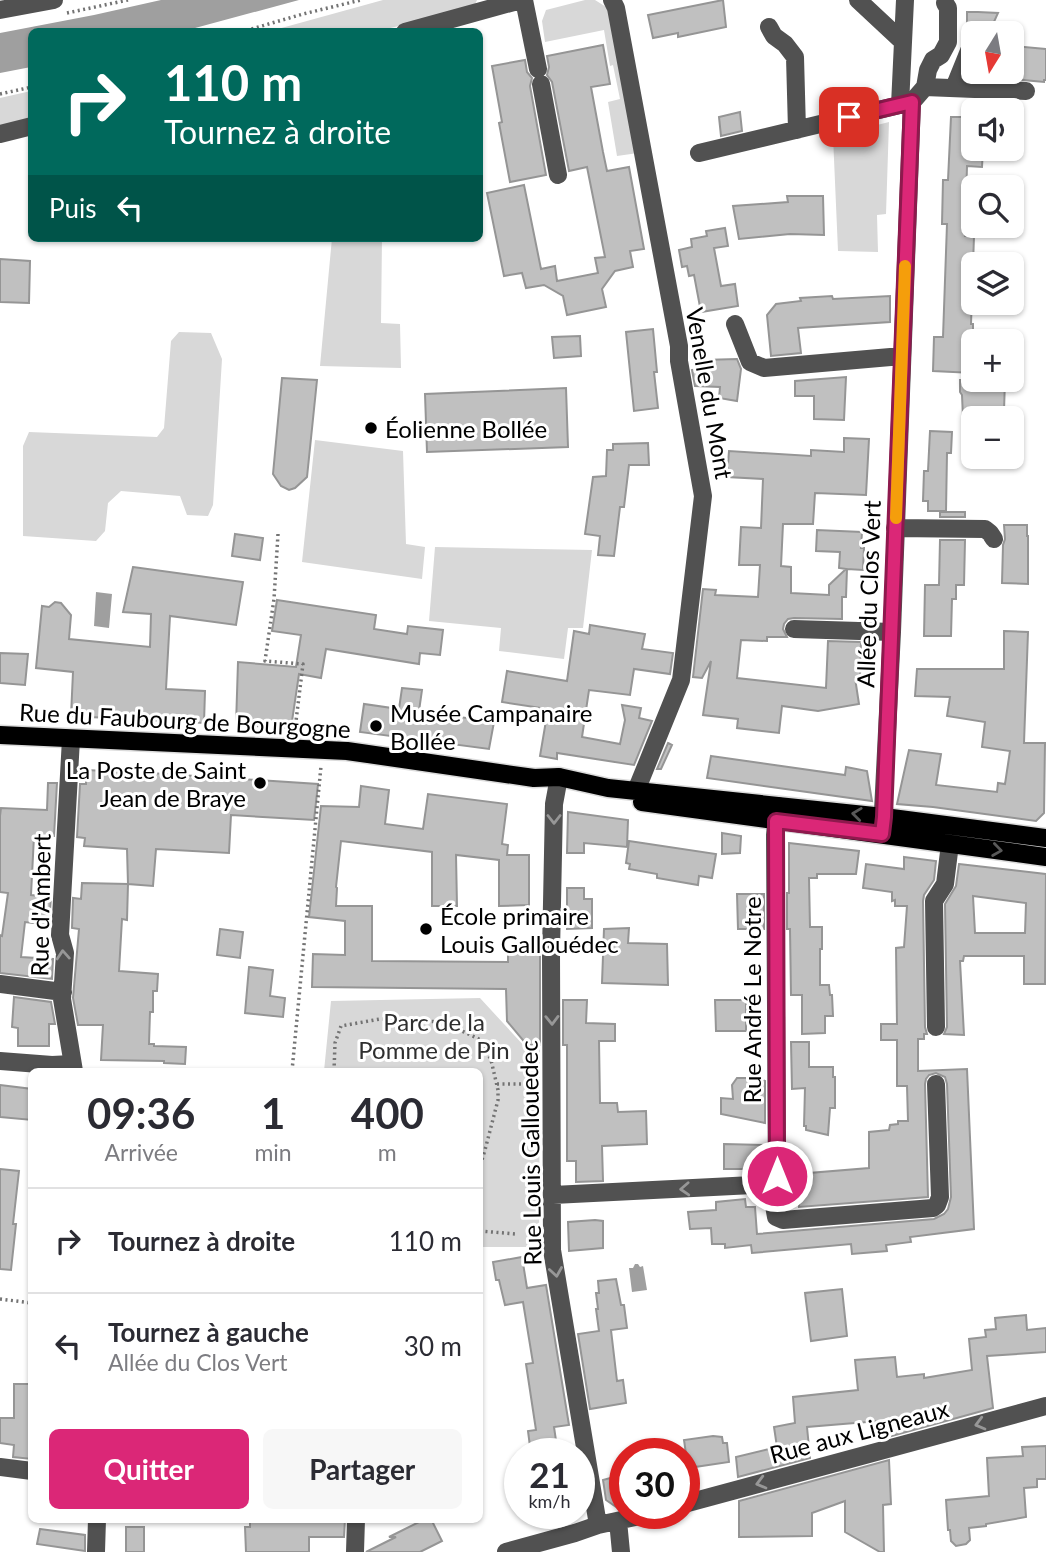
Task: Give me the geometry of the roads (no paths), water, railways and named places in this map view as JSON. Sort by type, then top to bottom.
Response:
[{"type":"main road","name":"Rue du Faubourg de Bourgogne","points":[[0,735],[347,751],[777,813],[883,826],[1046,838]]},
{"type":"main road","name":"Rue du Faubourg de Bourgogne","points":[[558,783],[639,791],[777,813]]},
{"type":"main road","name":"Rue du Faubourg de Bourgogne","points":[[883,826],[950,844],[1046,857]]},
{"type":"street","points":[[0,10],[54,0]]},
{"type":"street","points":[[420,28],[522,0],[558,175]]},
{"type":"street","name":"Venelle du Mont","points":[[612,0],[616,8],[674,319],[678,361],[703,496],[681,680],[638,786],[639,791]]},
{"type":"street","points":[[858,0],[903,42]]},
{"type":"street","name":"Allée du Clos Vert","points":[[883,826],[902,356],[905,0]]},
{"type":"street","points":[[699,153],[906,104],[925,87],[928,70],[933,60],[941,55],[947,42],[948,8],[945,3]]},
{"type":"street","points":[[769,27],[795,57],[797,130]]},
{"type":"street","points":[[954,88],[961,71]]},
{"type":"street","points":[[925,87],[1026,91]]},
{"type":"street","points":[[0,134],[28,127]]},
{"type":"street","points":[[735,324],[750,362],[764,368],[902,356]]},
{"type":"street","points":[[895,528],[985,529],[994,539]]},
{"type":"street","points":[[794,629],[892,632]]},
{"type":"street","name":"Rue d'Ambert","points":[[71,738],[60,935],[65,953],[63,992],[73,1067]]},
{"type":"street","name":"Rue Louis Gallouedec","points":[[558,783],[554,804],[551,952],[552,1250],[598,1525]]},
{"type":"street","name":"Rue André Le Notre","points":[[762,1184],[777,1176],[777,813]]},
{"type":"street","points":[[936,1027],[934,901],[945,884],[950,844]]},
{"type":"street","points":[[0,984],[63,992]]},
{"type":"street","points":[[0,1061],[73,1067]]},
{"type":"street","points":[[553,1195],[762,1184],[776,1217],[783,1220],[933,1208],[940,1197],[936,1084]]},
{"type":"street","name":"Rue aux Ligneaux","points":[[700,1500],[1046,1406]]},
{"type":"street","points":[[0,1467],[28,1470]]},
{"type":"street","points":[[96,1552],[97,1523]]},
{"type":"street","points":[[355,1552],[356,1523]]},
{"type":"street","points":[[506,1552],[609,1523]]},
{"type":"street","points":[[619,1529],[621,1552]]},
{"type":"place","name":"Éolienne Bollée","points":[[371,428]]},
{"type":"place","name":"Musée Campanaire Bollée","points":[[376,726]]},
{"type":"place","name":"La Poste de Saint Jean de Braye","points":[[260,783]]},
{"type":"place","name":"École primaire Louis Gallouédec","points":[[426,929]]},
{"type":"park label","name":"Parc de la Pomme de Pin","points":[[434,1035]]}]
